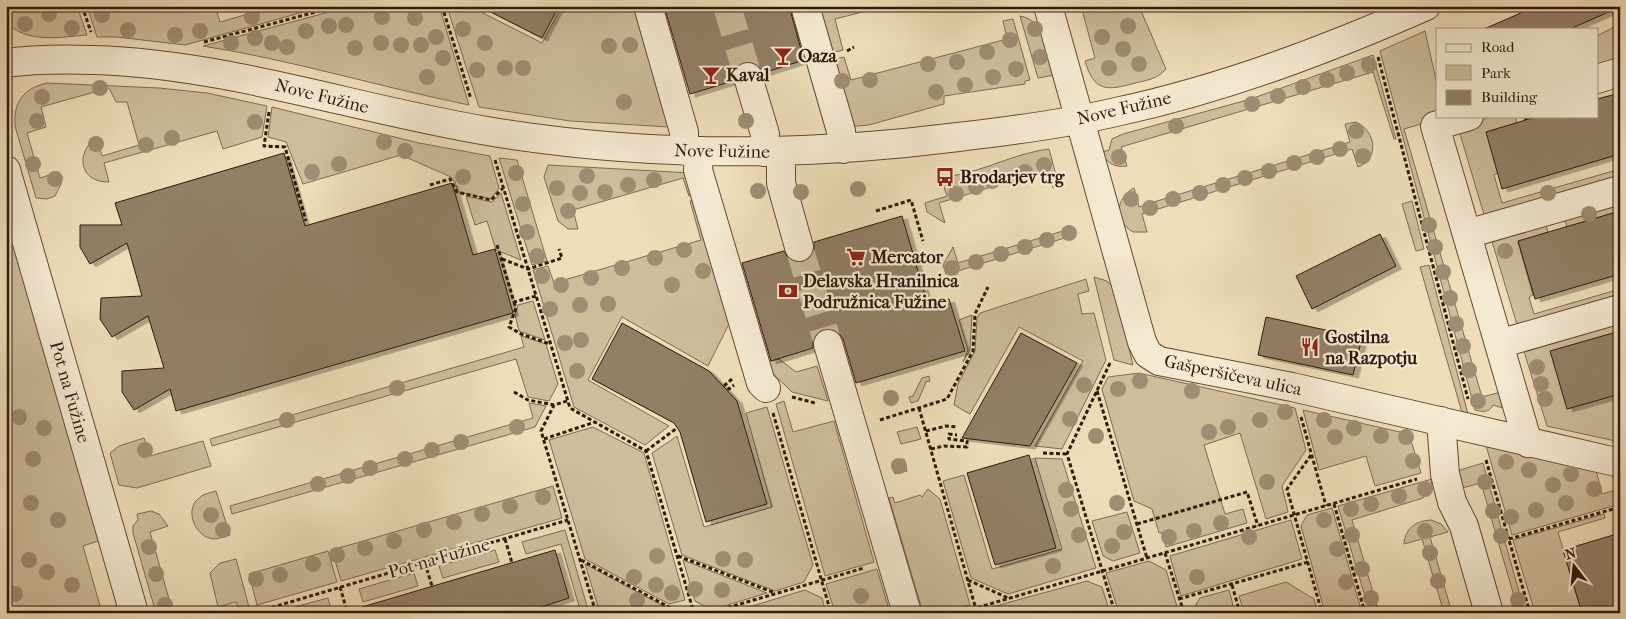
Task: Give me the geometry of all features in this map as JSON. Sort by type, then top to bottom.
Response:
[{"type":"street","points":[[648,6],[684,132],[698,170],[761,383],[767,393]]},
{"type":"street","points":[[805,6],[841,132],[842,149]]},
{"type":"street","name":"Gašperšičeva ulica","points":[[1048,6],[1142,342],[1148,354],[1159,361],[1292,387],[1620,463]]},
{"type":"street","name":"Nove Fužine","points":[[6,63],[68,60],[133,61],[224,73],[399,114],[484,131],[593,145],[691,151],[773,152],[876,147],[1019,130],[1119,112],[1252,74],[1347,39],[1426,6]]},
{"type":"street","points":[[1598,79],[1620,72]]},
{"type":"street","points":[[748,77],[765,134],[773,152],[799,247]]},
{"type":"street","points":[[1462,118],[1435,126],[1528,443]]},
{"type":"street","name":"Pot na Fužine","points":[[6,170],[134,613]]},
{"type":"street","points":[[1467,234],[1620,190]]},
{"type":"street","points":[[1499,344],[1620,309]]},
{"type":"street","points":[[828,344],[907,613]]},
{"type":"street","points":[[1441,421],[1444,472],[1452,502],[1464,526],[1489,613]]},
{"type":"path","points":[[82,6],[94,41]]},
{"type":"path","points":[[196,44],[338,6]]},
{"type":"path","points":[[442,6],[472,103]]},
{"type":"path","points":[[1376,49],[1470,403]]},
{"type":"path","points":[[269,111],[264,146],[284,147],[306,221]]},
{"type":"path","points":[[493,152],[570,408],[646,451],[694,613]]},
{"type":"path","points":[[430,185],[450,179],[457,192],[492,200],[504,187]]},
{"type":"path","points":[[876,211],[911,200],[923,241]]},
{"type":"path","points":[[497,245],[516,308],[509,327],[521,334],[550,344]]},
{"type":"path","points":[[501,259],[528,268],[562,258],[559,249]]},
{"type":"path","points":[[831,613],[767,393],[782,394],[850,419],[919,408],[947,399],[973,351],[975,314],[988,287]]},
{"type":"path","points":[[514,302],[536,296]]},
{"type":"path","points":[[1110,363],[1067,454],[1115,613]]},
{"type":"path","points":[[1292,387],[1326,506]]},
{"type":"path","points":[[1097,390],[1146,558]]},
{"type":"path","points":[[514,392],[528,400],[554,405],[568,400]]},
{"type":"path","points":[[554,405],[541,431],[596,613]]},
{"type":"path","points":[[919,408],[977,613]]},
{"type":"path","points":[[544,439],[595,422]]},
{"type":"path","points":[[926,432],[946,426],[958,427]]},
{"type":"path","points":[[646,451],[677,428]]},
{"type":"path","points":[[931,449],[944,446],[967,447],[967,441],[948,439],[949,434],[957,435]]},
{"type":"path","points":[[1043,453],[1067,454]]},
{"type":"path","points":[[1484,454],[1530,613]]},
{"type":"path","points":[[1312,455],[1287,489],[1322,613]]},
{"type":"path","points":[[959,613],[1444,472]]},
{"type":"path","points":[[1136,524],[1247,492],[1258,526]]},
{"type":"path","points":[[1334,504],[1365,613]]},
{"type":"path","points":[[1509,539],[1620,507]]},
{"type":"path","name":"Pot na Fužine","points":[[253,613],[568,520]]},
{"type":"path","points":[[505,539],[512,563]]},
{"type":"path","points":[[1166,553],[1184,613]]},
{"type":"path","points":[[677,556],[776,593]]},
{"type":"path","points":[[580,560],[680,613]]},
{"type":"path","points":[[709,613],[892,560]]},
{"type":"path","points":[[425,562],[432,586]]},
{"type":"path","points":[[1179,599],[1308,562]]},
{"type":"path","points":[[968,580],[1008,598]]},
{"type":"path","points":[[1232,585],[1240,613]]},
{"type":"path","points":[[340,588],[347,612]]},
{"type":"green space","points":[[6,6],[77,6],[87,35],[44,38],[23,34],[6,22]]},
{"type":"green space","points":[[87,6],[215,6],[220,22],[276,6],[325,6],[185,45],[117,37],[97,37]]},
{"type":"green space","points":[[351,6],[436,6],[440,9],[469,105],[303,66],[203,46]]},
{"type":"green space","points":[[481,6],[479,11],[542,43],[562,6],[642,6],[669,127],[570,121],[479,107],[447,7]]},
{"type":"green space","points":[[811,6],[886,6],[835,19],[843,50],[825,55]]},
{"type":"green space","points":[[1081,6],[1139,6],[1166,69],[1152,79],[1125,86],[1109,88],[1097,84],[1085,61],[1095,58]]},
{"type":"green space","points":[[1020,16],[1029,19],[1041,31],[1054,75],[1038,78]]},
{"type":"green space","points":[[1013,19],[1030,80],[1025,81],[1025,84],[944,96],[944,104],[869,125],[846,127],[827,61],[844,57],[851,80],[1007,39],[1003,21]]},
{"type":"green space","points":[[1620,24],[1620,64],[1598,71],[1598,35]]},
{"type":"green space","points":[[1425,31],[1436,80],[1436,118],[1441,118],[1404,129],[1482,397],[1501,392],[1502,408],[1493,405],[1486,411],[1475,410],[1380,51]]},
{"type":"green space","points":[[1373,55],[1396,139],[1394,139],[1373,72],[1121,147],[1127,166],[1112,164],[1102,152],[1109,150],[1112,139],[1123,134],[1251,99]]},
{"type":"green space","points":[[47,83],[159,88],[207,93],[267,106],[262,137],[223,149],[217,131],[104,163],[109,182],[99,181],[92,178],[86,172],[83,159],[85,151],[97,137],[102,156],[139,145],[127,102],[116,102],[109,88],[41,107],[46,127],[27,133],[40,178],[59,172],[61,184],[55,196],[47,199],[36,198],[15,126],[15,117],[18,103],[26,92]]},
{"type":"green space","points":[[272,107],[419,143],[490,156],[499,188],[491,199],[458,192],[455,182],[451,177],[401,155],[303,184],[286,142],[268,137]]},
{"type":"green space","points":[[1487,118],[1516,118],[1517,123],[1486,132],[1498,173],[1494,175],[1502,203],[1620,169],[1620,179],[1485,218],[1458,127]]},
{"type":"green space","points":[[1356,122],[1368,132],[1373,145],[1370,158],[1358,167],[1352,149],[1142,214],[1147,232],[1133,232],[1122,222],[1119,210],[1120,203],[1128,192],[1134,188],[1139,207],[1350,142],[1345,124]]},
{"type":"green space","points":[[1049,149],[1059,186],[1053,188],[1047,170],[939,203],[945,223],[927,212],[925,203],[947,196],[942,182],[951,180],[951,176],[964,174],[1024,154]]},
{"type":"green space","points":[[499,158],[517,160],[547,261],[532,265]]},
{"type":"green space","points":[[548,165],[691,173],[698,194],[689,196],[683,178],[573,210],[578,229],[568,229],[558,221],[544,177]]},
{"type":"green space","points":[[501,193],[521,260],[496,250],[487,221],[475,225],[466,196],[492,202]]},
{"type":"green space","points":[[700,199],[734,314],[708,366],[622,317],[588,380],[669,426],[645,445],[574,407],[533,270],[548,266],[554,283],[701,240],[690,201]]},
{"type":"green space","points":[[1412,201],[1424,249],[1416,251],[1402,204]]},
{"type":"green space","points":[[1613,202],[1616,212],[1567,227],[1564,217]]},
{"type":"green space","points":[[6,219],[101,540],[83,546],[102,613],[6,613]]},
{"type":"green space","points":[[1545,222],[1548,232],[1518,242],[1533,295],[1529,297],[1534,314],[1620,289],[1620,298],[1518,328],[1491,238]]},
{"type":"green space","points":[[1066,230],[1068,237],[948,274],[946,274],[943,265],[953,247],[958,263]]},
{"type":"green space","points":[[1429,265],[1469,418],[1463,416],[1420,267]]},
{"type":"green space","points":[[1094,277],[1107,281],[1115,290],[1133,365],[1114,360]]},
{"type":"green space","points":[[1086,279],[1089,291],[1078,294],[1082,314],[1094,313],[1106,360],[1062,449],[1035,446],[1083,361],[1019,327],[970,414],[954,405],[958,384],[975,351],[977,318],[980,313]]},
{"type":"green space","points":[[533,301],[545,340],[519,331],[515,315],[518,305]]},
{"type":"green space","points":[[972,315],[970,350],[963,362],[968,350],[959,320]]},
{"type":"green space","points":[[1620,321],[1620,442],[1547,426],[1523,348]]},
{"type":"green space","points":[[521,336],[546,344],[558,384],[549,401],[528,397],[516,359],[212,446],[210,439],[524,347]]},
{"type":"green space","points":[[779,359],[796,372],[817,366],[828,401],[792,392],[762,363]]},
{"type":"green space","points":[[1139,373],[1295,408],[1306,450],[1282,486],[1288,512],[1266,519],[1240,433],[1204,445],[1225,514],[1243,509],[1247,523],[1166,547],[1162,533],[1159,533],[1152,509],[1134,501],[1102,389],[1108,377]]},
{"type":"green space","points":[[929,376],[930,381],[926,382],[918,401],[911,403],[909,397],[913,396],[922,378]]},
{"type":"green space","points":[[784,401],[793,432],[834,421],[874,562],[825,576],[776,404]]},
{"type":"green space","points":[[529,403],[546,406],[535,427],[232,514],[230,506],[533,418]]},
{"type":"green space","points":[[767,407],[813,565],[804,582],[775,591],[682,555],[652,453],[677,436],[704,527],[772,507],[746,413]]},
{"type":"green space","points":[[1303,410],[1409,434],[1421,473],[1375,486],[1366,456],[1319,470]]},
{"type":"green space","points":[[593,427],[644,453],[685,600],[669,604],[585,559],[549,440]]},
{"type":"green space","points":[[917,427],[921,439],[901,444],[897,432]]},
{"type":"green space","points":[[144,438],[150,456],[203,441],[211,466],[137,488],[119,485],[110,453],[119,446]]},
{"type":"green space","points":[[1485,442],[1595,466],[1602,494],[1620,489],[1620,504],[1512,535]]},
{"type":"green space","points":[[1035,458],[1062,459],[1096,568],[1008,594],[971,578],[943,481],[964,475],[992,569],[1062,549]]},
{"type":"green space","points":[[904,459],[907,471],[895,474],[892,462]]},
{"type":"green space","points":[[1483,463],[1525,613],[1519,613],[1481,483],[1462,488],[1457,471]]},
{"type":"green space","points":[[1432,479],[1430,490],[1423,498],[1352,520],[1379,613],[1370,613],[1338,506]]},
{"type":"green space","points":[[553,486],[562,518],[341,581],[332,550]]},
{"type":"green space","points":[[928,489],[940,499],[970,605],[944,613],[923,613],[889,498],[893,497],[895,503],[920,495],[922,497]]},
{"type":"green space","points":[[216,491],[230,535],[214,539],[202,534],[197,529],[192,517],[192,510],[200,497]]},
{"type":"green space","points":[[1332,508],[1362,613],[1325,613],[1301,526],[1307,515]]},
{"type":"green space","points":[[151,511],[159,514],[168,526],[150,532],[173,613],[156,613],[133,533],[133,526],[138,520],[137,514]]},
{"type":"green space","points":[[1127,512],[1140,553],[1113,561],[1103,556],[1092,521]]},
{"type":"green space","points":[[1604,514],[1605,518],[1558,532],[1582,613],[1535,613],[1513,540]]},
{"type":"green space","points":[[1291,520],[1302,559],[1181,596],[1170,556]]},
{"type":"green space","points":[[1431,520],[1441,524],[1448,532],[1430,537],[1452,613],[1444,613],[1422,539],[1404,544],[1405,538],[1412,526]]},
{"type":"green space","points":[[565,530],[589,613],[581,613],[561,544],[526,554],[522,542]]},
{"type":"green space","points":[[495,550],[499,562],[443,578],[439,566]]},
{"type":"green space","points":[[328,551],[337,582],[257,605],[249,574]]},
{"type":"green space","points":[[236,559],[249,607],[239,610],[236,602],[218,607],[210,573],[220,563]]},
{"type":"green space","points":[[683,560],[767,593],[711,610],[695,601]]},
{"type":"green space","points":[[1149,561],[1166,570],[1179,613],[1119,613],[1106,573]]},
{"type":"green space","points":[[585,564],[669,609],[670,613],[600,613]]},
{"type":"green space","points":[[877,569],[890,613],[835,613],[826,584]]},
{"type":"green space","points":[[414,573],[418,586],[363,602],[359,589]]},
{"type":"green space","points":[[1087,581],[1102,587],[1110,613],[982,613],[981,610]]},
{"type":"green space","points":[[1286,582],[1314,599],[1318,613],[1244,613],[1239,596]]},
{"type":"green space","points":[[805,590],[822,598],[826,613],[729,613]]},
{"type":"green space","points":[[1229,590],[1235,613],[1191,613],[1200,598]]},
{"type":"green space","points":[[328,598],[331,610],[321,613],[284,613],[283,610]]},
{"type":"building","points":[[479,6],[559,6],[542,38]]},
{"type":"building","points":[[664,6],[789,6],[804,60],[763,73],[758,65],[744,62],[736,67],[733,81],[690,94]]},
{"type":"building","points":[[1537,6],[1620,6],[1572,28],[1486,28]]},
{"type":"building","points":[[1620,93],[1620,154],[1502,189],[1486,132],[1532,118],[1598,118],[1598,99]]},
{"type":"building","points":[[284,153],[305,226],[452,183],[473,255],[495,249],[513,313],[176,411],[170,389],[134,410],[122,392],[122,371],[164,368],[148,316],[112,337],[100,319],[101,298],[142,296],[127,243],[90,264],[80,247],[80,225],[122,225],[115,203]]},
{"type":"building","points":[[1620,211],[1620,274],[1535,299],[1518,241]]},
{"type":"building","points":[[902,216],[928,305],[949,299],[965,351],[856,383],[843,339],[838,332],[832,329],[824,329],[816,334],[813,348],[771,361],[742,263],[784,251],[788,258],[795,262],[804,262],[810,258],[814,251],[814,242]]},
{"type":"building","points":[[1380,234],[1396,266],[1312,309],[1296,276]]},
{"type":"building","name":"Gostilna na Razpotju","points":[[1266,317],[1362,338],[1353,375],[1258,355]]},
{"type":"building","points":[[622,323],[709,371],[737,401],[767,504],[706,522],[680,432],[674,423],[592,379]]},
{"type":"building","points":[[1620,331],[1620,394],[1567,409],[1550,351]]},
{"type":"building","points":[[1021,333],[1077,363],[1030,446],[962,438]]},
{"type":"building","points":[[1029,455],[1056,548],[995,565],[967,473]]},
{"type":"building","points":[[1620,533],[1620,605],[1592,613],[1582,613],[1563,550]]},
{"type":"building","points":[[555,550],[569,598],[535,609],[537,613],[363,613],[362,607]]},
{"type":"tunnel","points":[[727,6],[748,77]]},
{"type":"tunnel","points":[[799,247],[828,344]]},
{"type":"place","name":"Oaza","points":[[783,56]]},
{"type":"place","name":"Kaval","points":[[711,75]]},
{"type":"place","name":"Brodarjev trg","points":[[945,177]]},
{"type":"place","name":"Mercator","points":[[856,257]]},
{"type":"place","name":"Delavska Hranilnica Podružnica Fužine","points":[[788,291]]},
{"type":"place","name":"Gostilna na Razpotju","points":[[1310,347]]}]
